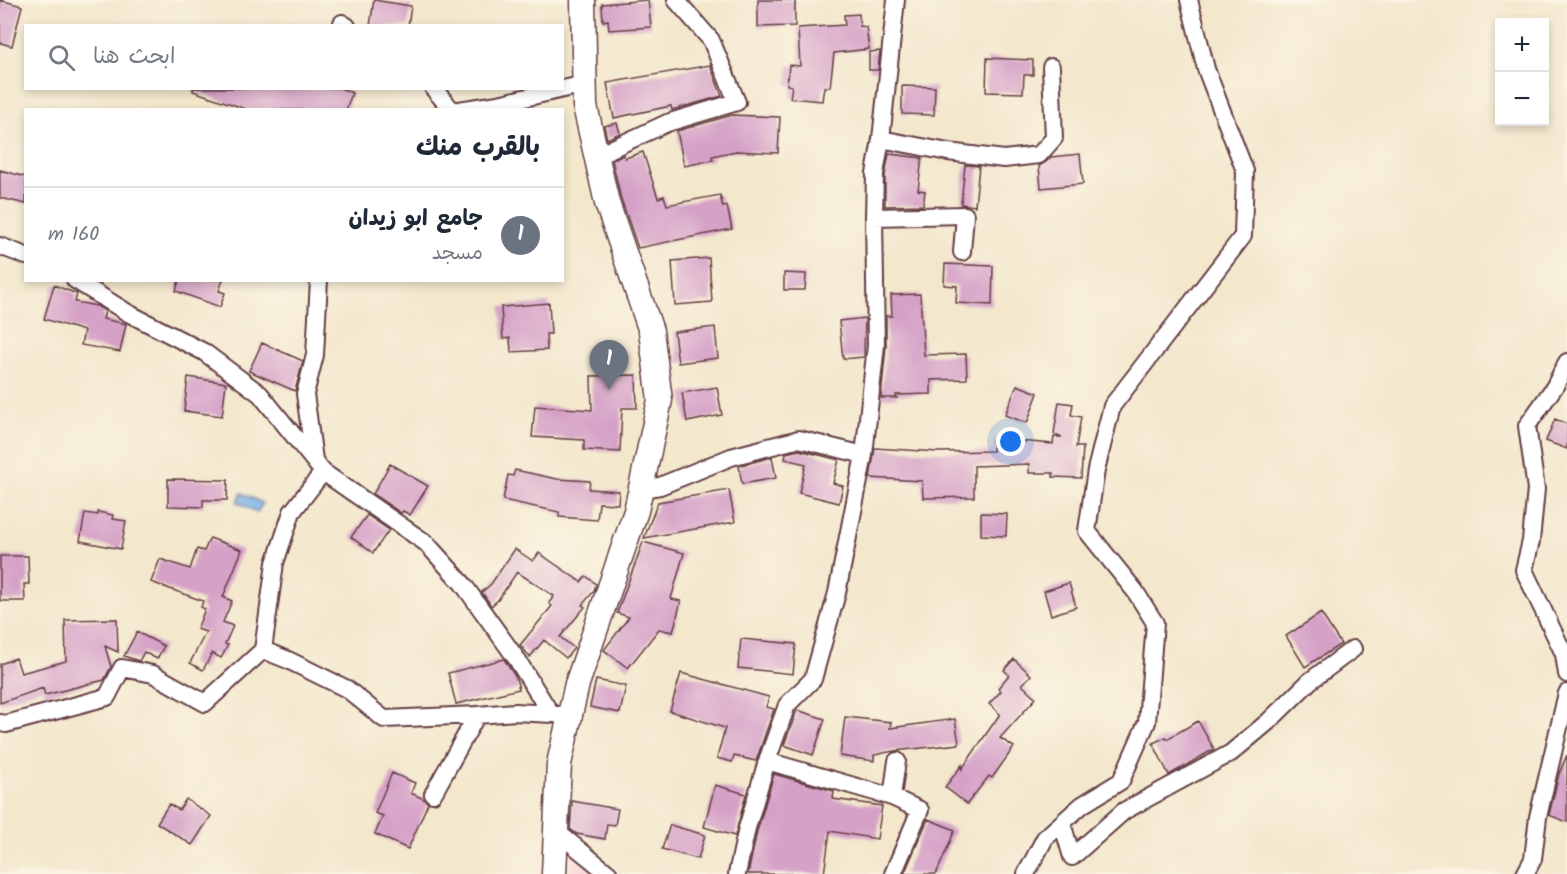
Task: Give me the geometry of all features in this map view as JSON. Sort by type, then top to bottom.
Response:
[{"type":"street","points":[[554,874],[561,714],[578,684],[636,511],[660,399],[651,331],[607,203],[585,106],[583,0]]},
{"type":"street","points":[[596,156],[667,123],[737,102],[711,40],[676,0]]},
{"type":"street","points":[[737,874],[766,761],[787,705],[813,679],[837,593],[864,455],[876,345],[875,174],[896,0]]},
{"type":"street","points":[[1026,874],[1045,838],[1082,805],[1121,781],[1147,722],[1155,623],[1136,591],[1087,531],[1096,470],[1112,406],[1243,236],[1245,171],[1206,69],[1189,0]]},
{"type":"street","points":[[881,139],[948,152],[1004,159],[1039,154],[1054,138],[1052,67]]},
{"type":"street","points":[[564,89],[585,84]]},
{"type":"street","points":[[435,90],[450,108]]},
{"type":"street","points":[[472,108],[559,90]]},
{"type":"street","points":[[874,217],[965,215],[962,252]]},
{"type":"street","points":[[0,246],[24,255]]},
{"type":"street","points":[[78,282],[128,313],[204,352],[260,394],[318,467],[426,543],[463,584],[516,658],[561,714]]},
{"type":"street","points":[[0,723],[6,724],[107,697],[122,668],[153,674],[205,703],[263,650],[275,563],[292,512],[318,467],[305,394],[315,355],[319,282]]},
{"type":"street","points":[[1567,362],[1555,386],[1527,426],[1536,489],[1531,541],[1524,570],[1564,654],[1567,674]]},
{"type":"street","points":[[641,489],[660,486],[731,456],[799,439],[864,455]]},
{"type":"street","points":[[1062,823],[1072,857],[1124,811],[1231,753],[1311,681],[1353,649]]},
{"type":"street","points":[[263,650],[347,689],[384,718],[515,712],[561,714]]},
{"type":"street","points":[[1525,874],[1533,859],[1538,817],[1567,693]]},
{"type":"street","points":[[433,794],[477,715]]},
{"type":"street","points":[[766,761],[892,797],[920,810],[893,874]]},
{"type":"street","points":[[892,797],[897,761]]},
{"type":"street","points":[[556,831],[609,874]]},
{"type":"shaded area","points":[[572,852],[599,874],[570,874]]},
{"type":"water","points":[[242,493],[263,503],[257,513],[237,502]]},
{"type":"building","points":[[0,0],[22,6],[12,46],[0,43]]},
{"type":"building","points":[[374,0],[411,6],[408,24],[370,24]]},
{"type":"building","points":[[648,0],[651,27],[609,30],[608,20],[603,21],[602,4]]},
{"type":"building","points":[[758,0],[795,0],[795,26],[758,27]]},
{"type":"building","points":[[859,14],[860,26],[866,27],[869,49],[834,53],[830,87],[824,87],[822,101],[790,98],[792,86],[787,85],[789,65],[800,66],[798,28],[845,25],[844,15]]},
{"type":"building","points":[[880,51],[878,70],[869,70],[869,52]]},
{"type":"building","points":[[987,58],[1033,60],[1033,75],[1024,75],[1023,93],[986,92]]},
{"type":"building","points":[[710,65],[722,96],[672,110],[671,106],[614,118],[607,83]]},
{"type":"building","points":[[902,86],[935,87],[934,115],[902,114]]},
{"type":"building","points":[[345,90],[352,93],[347,108],[243,108],[193,91]]},
{"type":"building","points":[[732,115],[780,117],[778,153],[736,151],[712,156],[713,160],[684,166],[677,131]]},
{"type":"building","points":[[617,123],[620,133],[607,139],[604,126]]},
{"type":"building","points":[[643,152],[658,198],[664,196],[667,205],[720,195],[723,207],[727,206],[732,229],[638,248],[621,199],[612,160],[624,155],[625,158]]},
{"type":"building","points":[[889,154],[922,158],[918,190],[925,191],[923,205],[885,206],[885,175]]},
{"type":"building","points":[[1080,154],[1083,184],[1041,188],[1039,166],[1051,157]]},
{"type":"building","points":[[965,165],[979,166],[975,206],[961,204]]},
{"type":"building","points":[[0,170],[24,176],[24,204],[0,198]]},
{"type":"building","points":[[709,258],[712,302],[675,305],[672,261]]},
{"type":"building","points":[[945,264],[993,266],[992,305],[956,303],[957,286],[944,285]]},
{"type":"building","points":[[784,273],[806,274],[805,290],[784,290]]},
{"type":"building","points":[[178,282],[222,282],[219,291],[225,293],[220,307],[176,291]]},
{"type":"building","points":[[54,285],[77,294],[75,302],[97,306],[105,311],[103,319],[126,324],[120,352],[81,345],[84,331],[44,319]]},
{"type":"building","points":[[920,294],[924,355],[966,354],[967,379],[931,380],[931,394],[881,398],[886,346],[886,316],[892,316],[891,295]]},
{"type":"building","points":[[549,303],[551,334],[546,334],[547,350],[511,352],[510,338],[503,339],[501,307]]},
{"type":"building","points":[[865,318],[864,357],[843,359],[839,321]]},
{"type":"building","points":[[715,327],[718,358],[678,363],[674,332]]},
{"type":"building","points":[[262,343],[303,361],[295,391],[249,371]]},
{"type":"building","points":[[636,375],[637,408],[622,408],[620,452],[584,450],[584,440],[532,437],[535,406],[592,410],[591,376]]},
{"type":"building","points":[[188,377],[226,383],[222,416],[184,411]]},
{"type":"building","points":[[1017,385],[1038,393],[1027,423],[1005,415]]},
{"type":"building","points":[[717,387],[722,415],[687,422],[682,393]]},
{"type":"building","points":[[1059,402],[1073,404],[1071,415],[1081,417],[1076,447],[1083,447],[1081,478],[1053,477],[1053,473],[1029,473],[1029,464],[974,466],[974,497],[923,498],[922,481],[870,478],[875,448],[938,452],[993,451],[993,441],[1020,439],[1019,441],[1053,444],[1054,437],[1062,437],[1054,434]]},
{"type":"building","points":[[1555,419],[1567,424],[1567,449],[1546,441]]},
{"type":"building","points":[[799,450],[839,460],[833,483],[843,486],[839,503],[799,493],[806,464],[785,459],[786,453]]},
{"type":"building","points":[[772,457],[776,478],[742,484],[739,466]]},
{"type":"building","points":[[390,464],[428,486],[410,515],[403,511],[401,513],[373,494]]},
{"type":"building","points":[[515,470],[557,479],[590,481],[589,489],[619,491],[618,504],[599,503],[597,520],[559,517],[559,512],[503,500],[508,475],[513,476]]},
{"type":"building","points":[[168,479],[228,480],[227,500],[203,500],[203,507],[168,506]]},
{"type":"building","points":[[729,490],[735,522],[644,538],[658,502]]},
{"type":"building","points":[[98,512],[113,515],[112,519],[126,521],[121,549],[80,541],[85,513],[98,515]]},
{"type":"building","points":[[981,513],[1007,514],[1006,536],[981,535]]},
{"type":"building","points":[[367,515],[389,530],[373,553],[351,537]]},
{"type":"building","points":[[210,538],[242,550],[223,597],[232,601],[223,622],[233,626],[225,644],[228,645],[221,658],[212,653],[203,670],[190,663],[206,632],[197,629],[205,609],[201,607],[203,601],[151,582],[160,559],[190,569],[197,549],[204,551]]},
{"type":"building","points":[[643,542],[684,553],[671,599],[681,601],[673,632],[659,629],[628,668],[604,650],[629,617],[617,613]]},
{"type":"building","points":[[515,549],[533,561],[539,553],[581,582],[586,576],[596,584],[594,591],[582,605],[585,607],[560,637],[574,648],[566,658],[544,640],[530,657],[520,645],[552,606],[549,603],[554,596],[517,572],[498,600],[491,606],[482,592],[491,584]]},
{"type":"building","points":[[0,556],[28,556],[29,584],[24,584],[25,601],[0,601]]},
{"type":"building","points":[[1069,583],[1076,607],[1051,615],[1044,591]]},
{"type":"building","points":[[1321,613],[1341,644],[1305,667],[1286,636]]},
{"type":"building","points":[[117,619],[118,652],[105,646],[111,667],[104,680],[45,695],[43,688],[0,703],[0,664],[16,658],[21,673],[66,661],[65,620]]},
{"type":"building","points":[[137,632],[164,646],[157,659],[144,652],[139,661],[124,656]]},
{"type":"building","points":[[741,639],[796,644],[793,674],[738,668]]},
{"type":"building","points":[[504,659],[516,678],[519,689],[456,704],[448,673]]},
{"type":"building","points":[[1014,659],[1031,675],[1022,685],[1036,698],[1000,738],[1014,747],[992,778],[989,776],[967,804],[945,787],[962,765],[962,769],[1000,714],[989,704],[1001,691],[998,688],[1009,675],[1004,670]]},
{"type":"building","points":[[681,673],[769,697],[766,707],[774,709],[756,761],[734,756],[732,762],[717,758],[725,728],[670,711]]},
{"type":"building","points":[[596,680],[626,686],[620,713],[590,707]]},
{"type":"building","points":[[797,710],[825,719],[813,755],[784,745]]},
{"type":"building","points":[[845,717],[891,722],[890,728],[955,719],[959,744],[874,755],[874,761],[840,756]]},
{"type":"building","points":[[1198,721],[1214,749],[1169,775],[1153,743],[1166,737],[1167,739]]},
{"type":"building","points":[[1567,755],[1567,822],[1549,815],[1559,774]]},
{"type":"building","points":[[392,773],[415,783],[411,793],[428,803],[408,849],[375,834],[383,816],[375,813]]},
{"type":"building","points":[[774,774],[834,791],[833,799],[882,806],[877,839],[830,831],[824,874],[748,874],[757,831]]},
{"type":"building","points":[[715,785],[746,794],[735,836],[704,827]]},
{"type":"building","points":[[186,799],[211,816],[192,845],[157,823],[169,804],[179,810]]},
{"type":"building","points":[[572,801],[618,809],[615,825],[607,824],[605,839],[577,834],[570,829]]},
{"type":"building","points":[[928,819],[955,830],[941,863],[936,874],[904,874]]},
{"type":"building","points":[[670,825],[705,835],[698,859],[662,849]]},
{"type":"place","name":"جامع ابو زيدان","points":[[609,390]]}]
